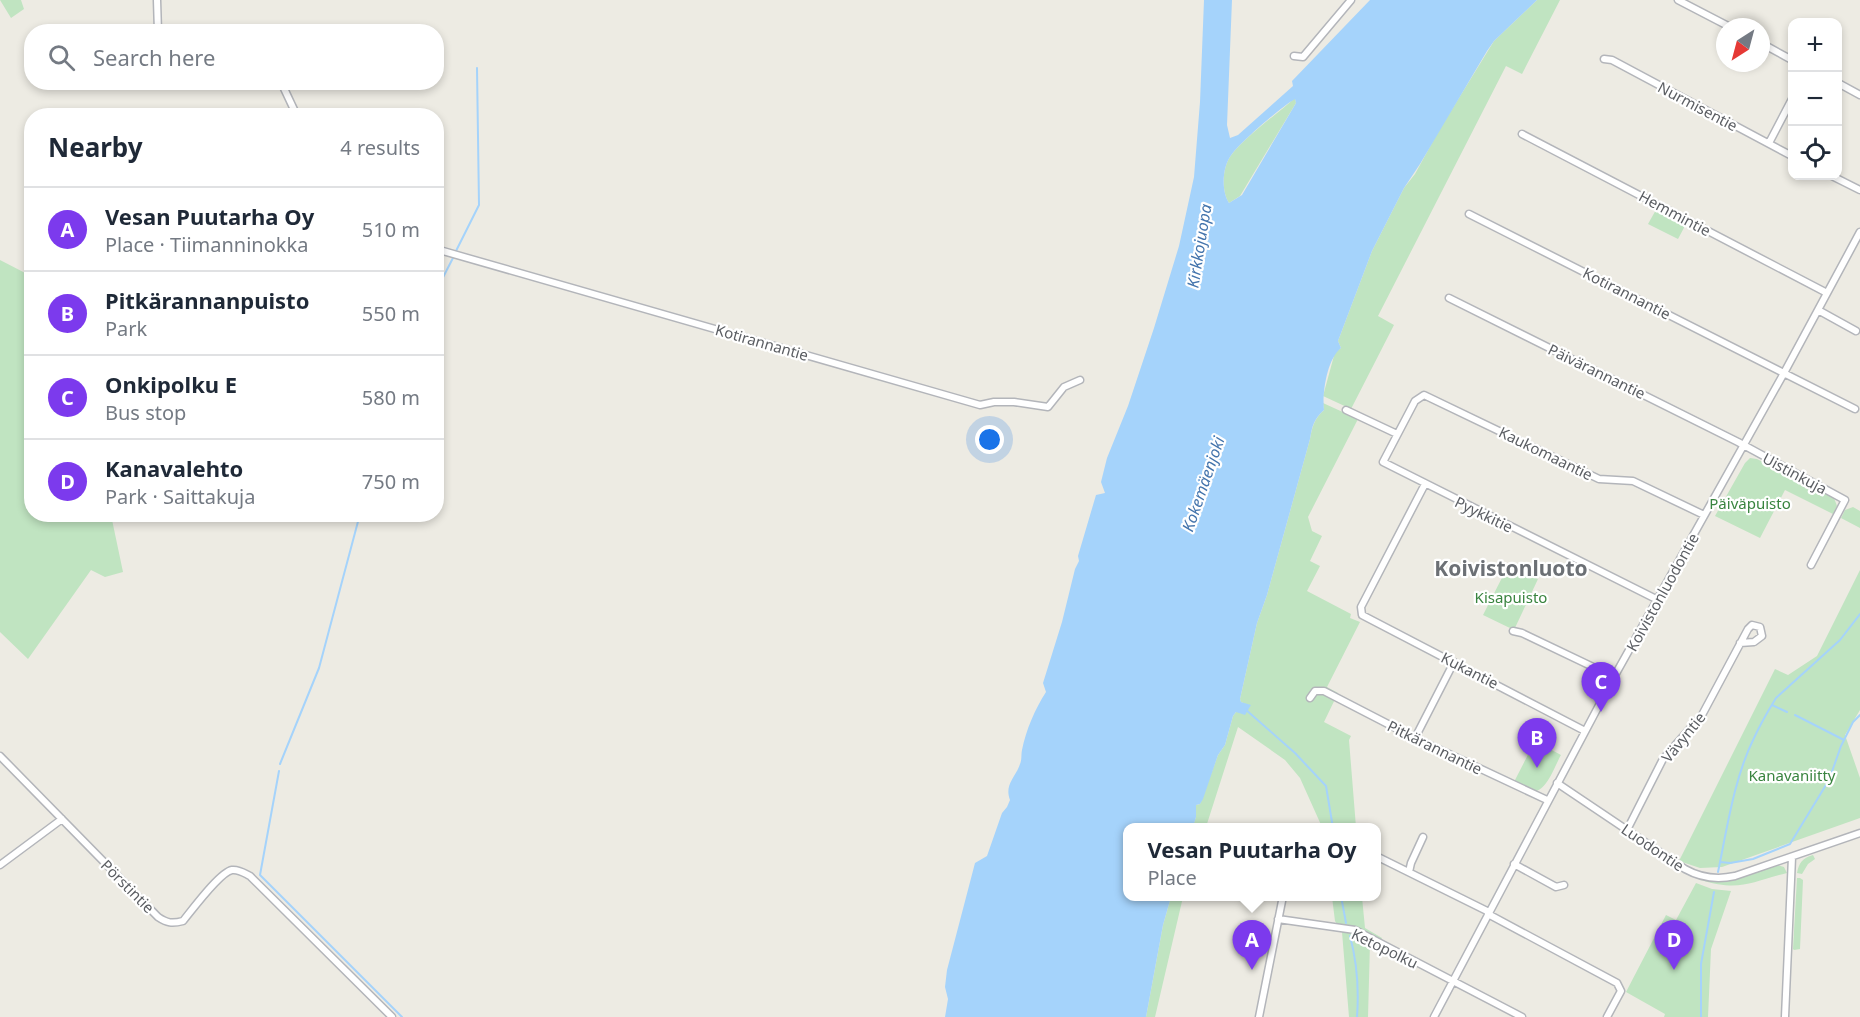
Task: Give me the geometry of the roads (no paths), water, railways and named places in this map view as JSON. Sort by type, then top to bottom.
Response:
[{"type":"street","points":[[157,0],[158,24]]},
{"type":"street","points":[[1294,56],[1302,57],[1351,0]]},
{"type":"street","points":[[1678,0],[1716,20]]},
{"type":"street","points":[[1693,8],[1696,0]]},
{"type":"street","points":[[1770,48],[1788,58]]},
{"type":"street","name":"Nurmisentie","points":[[1604,59],[1612,60],[1788,154]]},
{"type":"street","points":[[1842,85],[1860,95]]},
{"type":"street","points":[[285,90],[293,108]]},
{"type":"street","points":[[1768,143],[1788,106]]},
{"type":"street","name":"Hemmintie","points":[[1522,134],[1827,293]]},
{"type":"street","points":[[1840,180],[1860,190]]},
{"type":"street","name":"Kotirannantie","points":[[1469,214],[1855,409]]},
{"type":"street","name":"Koivistonluodontie","points":[[1434,1017],[1547,800],[1860,232]]},
{"type":"street","name":"Kotirannantie","points":[[444,251],[980,405],[1014,402],[1048,407],[1064,387],[1080,380]]},
{"type":"street","name":"Päivärannantie","points":[[1449,298],[1744,445]]},
{"type":"street","points":[[1818,310],[1856,331]]},
{"type":"street","name":"Pyykkitie","points":[[1424,395],[1415,401],[1383,462],[1658,600]]},
{"type":"street","name":"Kaukomaantie","points":[[1424,395],[1599,479],[1633,481],[1704,515]]},
{"type":"street","points":[[1346,410],[1396,434]]},
{"type":"street","name":"Uistinkuja","points":[[1744,445],[1845,500],[1812,565]]},
{"type":"street","name":"Kukantie","points":[[1425,484],[1361,607],[1362,615],[1585,731]]},
{"type":"street","points":[[1513,631],[1522,633],[1614,677]]},
{"type":"street","name":"Vävyntie","points":[[1627,830],[1663,759],[1702,715],[1740,643]]},
{"type":"street","points":[[1415,738],[1454,662]]},
{"type":"street","name":"Pitkärannantie","points":[[1310,698],[1315,691],[1324,691],[1415,738],[1547,800]]},
{"type":"street","name":"Pörstintie","points":[[0,756],[165,922],[174,924],[183,921],[223,875],[231,870],[242,871],[250,876],[392,1017]]},
{"type":"street","name":"Luodontie","points":[[1557,783],[1685,869],[1707,877],[1722,879],[1735,876],[1860,833]]},
{"type":"street","points":[[0,865],[62,819]]},
{"type":"street","points":[[1409,872],[1423,837]]},
{"type":"street","points":[[1785,1017],[1793,875],[1792,856]]},
{"type":"street","points":[[1381,858],[1617,983],[1621,992],[1607,1017]]},
{"type":"street","points":[[1514,864],[1556,887],[1564,885]]},
{"type":"street","points":[[1259,1017],[1282,901]]},
{"type":"street","name":"Ketopolku","points":[[1278,919],[1355,930],[1522,1017]]},
{"type":"water","points":[[1204,0],[1232,0],[1227,125],[1230,138],[1238,135],[1293,86],[1292,81],[1370,0],[1537,0],[1494,41],[1487,51],[1404,188],[1372,251],[1338,341],[1341,348],[1329,368],[1325,386],[1324,410],[1313,426],[1267,595],[1257,623],[1240,699],[1241,702],[1251,705],[1245,715],[1236,712],[1233,716],[1225,745],[1218,755],[1203,799],[1200,804],[1196,805],[1194,823],[1123,823],[1123,901],[1170,901],[1163,925],[1146,1017],[945,1017],[948,999],[945,987],[947,970],[975,863],[987,856],[1002,813],[1010,800],[1008,789],[1021,762],[1028,727],[1046,692],[1043,683],[1079,561],[1078,556],[1096,495],[1105,493],[1101,482],[1107,458],[1128,406],[1154,328],[1179,246],[1194,177]],"holes":[[[1295,99],[1296,103],[1242,195],[1229,203],[1226,198],[1224,178],[1229,159],[1253,133]]]},
{"type":"waterway","points":[[456,251],[479,205],[477,68]]},
{"type":"waterway","points":[[444,275],[454,256]]},
{"type":"waterway","points":[[280,764],[319,668],[358,522]]},
{"type":"waterway","points":[[1718,872],[1741,770],[1764,718],[1776,698],[1840,640],[1860,614]]},
{"type":"waterway","points":[[1772,705],[1787,712]]},
{"type":"waterway","points":[[1245,709],[1295,753],[1326,786],[1332,823]]},
{"type":"waterway","points":[[1795,715],[1844,740]]},
{"type":"waterway","points":[[1720,862],[1730,863],[1753,859],[1790,844],[1829,780],[1841,746],[1853,722],[1860,715]]},
{"type":"waterway","points":[[279,771],[260,875],[402,1017]]},
{"type":"waterway","points":[[1701,1017],[1701,964],[1714,892]]},
{"type":"waterway","points":[[1342,901],[1346,923]]},
{"type":"waterway","points":[[1350,936],[1357,976],[1357,1017]]},
{"type":"place","name":"Onkipolku E","points":[[1601,712]]},
{"type":"place","name":"Pitkärannanpuisto","points":[[1537,768]]},
{"type":"place","name":"Vesan Puutarha Oy","points":[[1252,970]]},
{"type":"place","name":"Kanavalehto","points":[[1674,970]]},
{"type":"district","name":"Koivistonluoto","points":[[1511,568]]},
{"type":"water label","name":"Kirkkojuopa","points":[[1199,246]]},
{"type":"water label","name":"Kokemäenjoki","points":[[1203,484]]},
{"type":"park label","name":"Päiväpuisto","points":[[1750,503]]},
{"type":"park label","name":"Kisapuisto","points":[[1511,597]]},
{"type":"park label","name":"Kanavaniitty","points":[[1792,775]]}]
